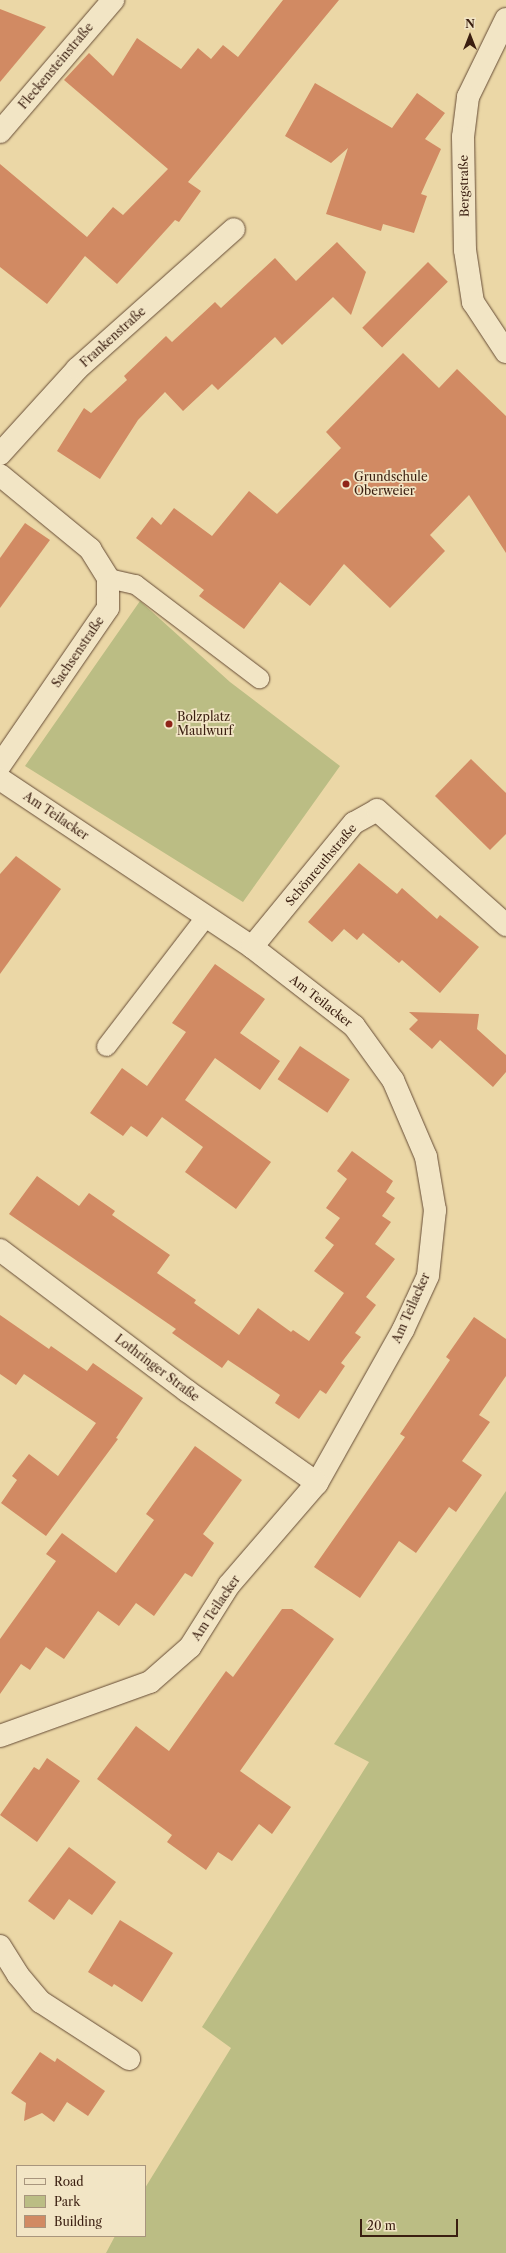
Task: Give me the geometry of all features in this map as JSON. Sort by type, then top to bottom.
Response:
[{"type":"street","name":"Fleckensteinstraße","points":[[0,132],[113,0]]},
{"type":"street","name":"Bergstraße","points":[[506,19],[468,97],[463,137],[465,250],[473,302],[506,352]]},
{"type":"street","name":"Frankenstraße","points":[[0,454],[77,369],[234,229]]},
{"type":"street","points":[[0,475],[90,549],[108,578]]},
{"type":"street","name":"Sachsenstraße","points":[[0,765],[108,608],[108,578]]},
{"type":"street","name":"Am Teilacker","points":[[0,779],[252,947],[354,1026],[393,1080],[426,1157],[435,1210],[428,1276],[403,1330],[317,1483],[229,1585],[190,1646],[150,1682],[0,1736]]},
{"type":"street","name":"Schönreuthstraße","points":[[252,947],[354,824],[377,810],[506,925]]},
{"type":"street","name":"Lothringer Straße","points":[[0,1250],[187,1391],[317,1483]]},
{"type":"street","points":[[0,1946],[18,1975],[41,2002],[129,2059]]},
{"type":"lane","points":[[108,578],[136,584],[260,678]]},
{"type":"lane","points":[[106,1046],[205,917]]},
{"type":"green space","name":"Bolzplatz Maulwurf","points":[[140,601],[230,682],[340,766],[243,902],[25,766]]},
{"type":"green space","points":[[506,1491],[506,2253],[106,2253],[114,2237],[146,2237],[146,2186],[231,2048],[202,2027],[369,1762],[334,1744]]},
{"type":"building","points":[[283,0],[339,0],[188,182],[201,191],[179,222],[175,220],[117,284],[85,256],[47,304],[0,267],[0,164],[87,237],[113,207],[123,215],[168,169],[64,80],[89,53],[113,76],[137,38],[181,69],[198,48],[211,59],[223,45],[238,57]]},
{"type":"building","points":[[0,9],[46,27],[0,82]]},
{"type":"building","points":[[315,83],[392,128],[417,93],[445,113],[425,139],[441,149],[421,194],[427,196],[414,233],[383,224],[381,231],[326,214],[348,148],[331,163],[285,136]]},
{"type":"building","points":[[337,242],[366,272],[351,315],[333,297],[282,345],[275,337],[218,390],[212,384],[183,411],[165,392],[138,420],[100,479],[57,451],[84,408],[91,413],[127,380],[124,376],[166,336],[172,342],[215,302],[221,308],[275,258],[296,281]]},
{"type":"building","points":[[428,262],[448,282],[382,348],[362,328]]},
{"type":"building","points":[[403,353],[439,388],[457,369],[506,416],[506,553],[469,495],[430,535],[445,551],[390,608],[344,564],[310,606],[280,582],[244,629],[199,596],[204,590],[136,538],[152,517],[161,525],[174,508],[212,536],[249,491],[277,514],[341,448],[326,432]]},
{"type":"building","points":[[25,523],[50,540],[0,608],[0,558]]},
{"type":"building","points":[[471,759],[506,793],[506,834],[490,850],[435,796]]},
{"type":"building","points":[[16,856],[61,889],[0,974],[0,874]]},
{"type":"building","points":[[359,863],[397,894],[402,888],[437,919],[440,915],[479,947],[440,993],[402,960],[399,963],[363,933],[357,940],[344,929],[332,942],[308,922]]},
{"type":"building","points":[[215,964],[265,999],[240,1033],[280,1061],[260,1090],[215,1058],[185,1100],[271,1162],[236,1209],[185,1172],[203,1147],[162,1117],[147,1137],[131,1126],[123,1136],[90,1113],[122,1068],[147,1086],[186,1032],[172,1023]]},
{"type":"building","points":[[409,1012],[479,1014],[477,1029],[506,1055],[506,1072],[493,1087],[440,1040],[432,1049],[409,1029],[418,1020]]},
{"type":"building","points":[[300,1046],[350,1080],[327,1113],[278,1079]]},
{"type":"building","points":[[352,1151],[393,1181],[386,1192],[395,1198],[382,1216],[391,1222],[375,1244],[395,1259],[366,1297],[376,1305],[355,1333],[361,1337],[341,1363],[345,1366],[326,1394],[320,1390],[299,1419],[275,1403],[280,1395],[228,1360],[222,1368],[172,1333],[176,1329],[9,1214],[37,1176],[79,1206],[89,1193],[115,1211],[112,1215],[170,1255],[157,1273],[196,1300],[194,1303],[239,1335],[258,1308],[291,1332],[293,1330],[309,1341],[344,1293],[314,1271],[334,1245],[325,1238],[340,1218],[326,1208],[347,1179],[337,1171]]},
{"type":"building","points":[[0,1315],[49,1349],[51,1346],[87,1371],[93,1363],[143,1398],[116,1438],[118,1439],[46,1536],[1,1503],[17,1480],[12,1476],[29,1454],[58,1476],[96,1423],[24,1374],[16,1385],[0,1374]]},
{"type":"building","points":[[474,1317],[506,1339],[506,1376],[479,1415],[490,1422],[462,1461],[482,1475],[456,1512],[449,1507],[416,1553],[399,1541],[360,1598],[314,1567],[405,1437],[400,1434],[450,1360],[446,1357]]},
{"type":"building","points":[[195,1446],[242,1480],[203,1534],[214,1543],[192,1577],[185,1573],[154,1616],[136,1603],[119,1626],[98,1611],[64,1659],[46,1647],[30,1670],[21,1664],[0,1694],[0,1639],[56,1561],[46,1554],[62,1533],[116,1573],[154,1520],[146,1514]]},
{"type":"building","points":[[282,1609],[292,1609],[334,1639],[240,1771],[291,1807],[272,1834],[259,1824],[232,1861],[218,1852],[206,1870],[167,1842],[172,1835],[97,1779],[136,1726],[169,1751],[226,1671],[233,1677]]},
{"type":"building","points":[[47,1758],[80,1781],[37,1842],[0,1815],[34,1767],[39,1770]]},
{"type":"building","points":[[69,1847],[116,1882],[92,1915],[69,1899],[54,1920],[28,1901]]},
{"type":"building","points":[[120,1920],[173,1953],[142,2002],[114,1984],[112,1987],[88,1972]]},
{"type":"building","points":[[40,2052],[55,2062],[57,2058],[105,2091],[88,2116],[67,2102],[54,2122],[42,2113],[24,2121],[26,2103],[11,2093]]},
{"type":"place","name":"Grundschule Oberweier","points":[[346,484]]},
{"type":"place","name":"Bolzplatz Maulwurf","points":[[169,724]]}]
